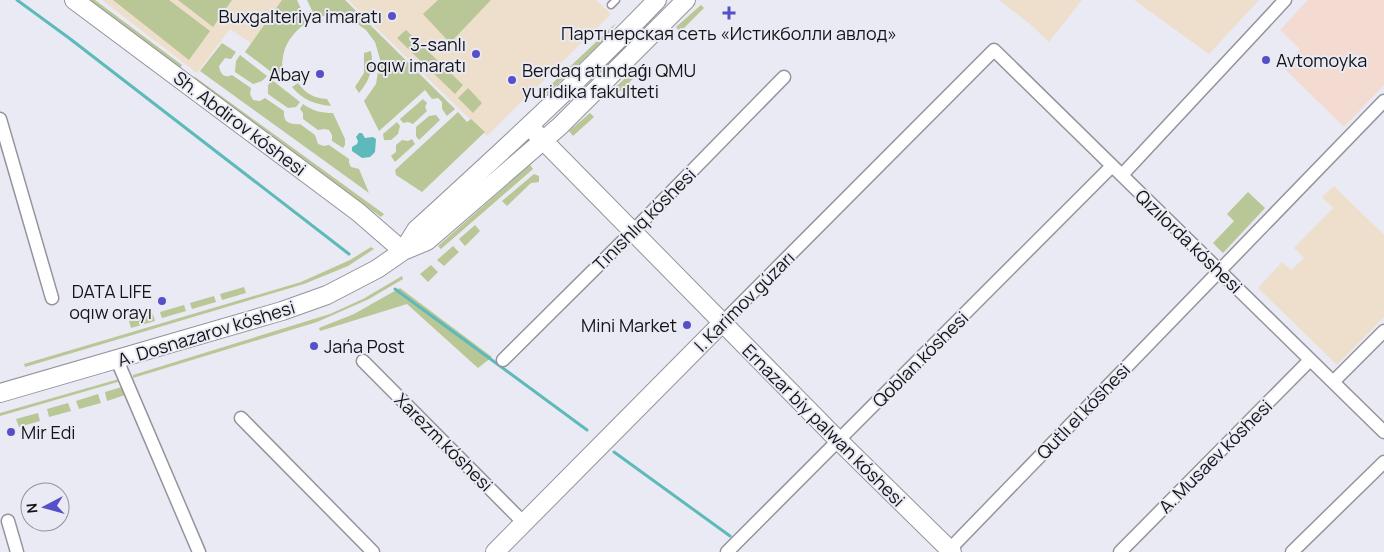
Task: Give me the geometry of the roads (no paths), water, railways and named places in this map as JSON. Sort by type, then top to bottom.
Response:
[{"type":"street","name":"Sh. Abdirov kóshesi","points":[[74,0],[358,212],[403,251]]},
{"type":"street","name":"A. Dosnazarov kóshesi","points":[[403,251],[416,230],[529,126],[617,42],[657,0]]},
{"type":"street","name":"A. Dosnazarov kóshesi","points":[[0,393],[282,311],[326,295],[378,268],[403,251],[427,241],[544,141],[686,0]]},
{"type":"street","name":"Qoblan kóshesi","points":[[727,552],[1117,171],[1285,0]]},
{"type":"street","name":"Qızılorda kóshesi","points":[[994,50],[1384,432]]},
{"type":"street","name":"I. Karimov gúzarı","points":[[495,552],[994,50]]},
{"type":"street","name":"Tınıshlıq kóshesi","points":[[503,360],[784,77]]},
{"type":"street","name":"Qutlı el kóshesi","points":[[950,551],[1384,101]]},
{"type":"street","points":[[0,119],[52,298]]},
{"type":"street","name":"Ernazar biy palwan kóshesi","points":[[529,126],[950,551]]},
{"type":"street","points":[[1333,382],[1384,330]]},
{"type":"street","points":[[117,360],[199,552]]},
{"type":"street","name":"A. Musaev kóshesi","points":[[1120,552],[1310,360]]},
{"type":"street","name":"Xarezm kóshesi","points":[[363,361],[524,523]]},
{"type":"street","points":[[241,418],[373,552]]},
{"type":"street","points":[[1292,552],[1384,462]]},
{"type":"street","points":[[8,521],[17,552]]},
{"type":"water","points":[[359,133],[362,133],[365,138],[373,137],[376,139],[375,152],[370,157],[362,158],[352,151],[352,147],[357,144],[356,137]]},
{"type":"waterway","points":[[17,0],[349,254]]},
{"type":"waterway","points":[[395,289],[587,430]]},
{"type":"waterway","points":[[614,452],[730,536]]},
{"type":"place","name":"Партнерская сеть «Истикболли авлод»","points":[[729,13]]},
{"type":"place","name":"Buxgalteriya imaratı","points":[[392,16]]},
{"type":"place","name":"3-sanlı oqıw imaratı","points":[[476,54]]},
{"type":"place","name":"Avtomoyka","points":[[1266,60]]},
{"type":"place","name":"Abay","points":[[320,74]]},
{"type":"place","name":"Berdaq atındaǵı QMU yuridika fakulteti","points":[[512,80]]},
{"type":"place","name":"DATA LIFE oqıw orayı","points":[[162,301]]},
{"type":"place","name":"Mini Market","points":[[687,325]]},
{"type":"place","name":"Jańa Post","points":[[314,346]]},
{"type":"place","name":"Mir Edi","points":[[11,432]]}]
